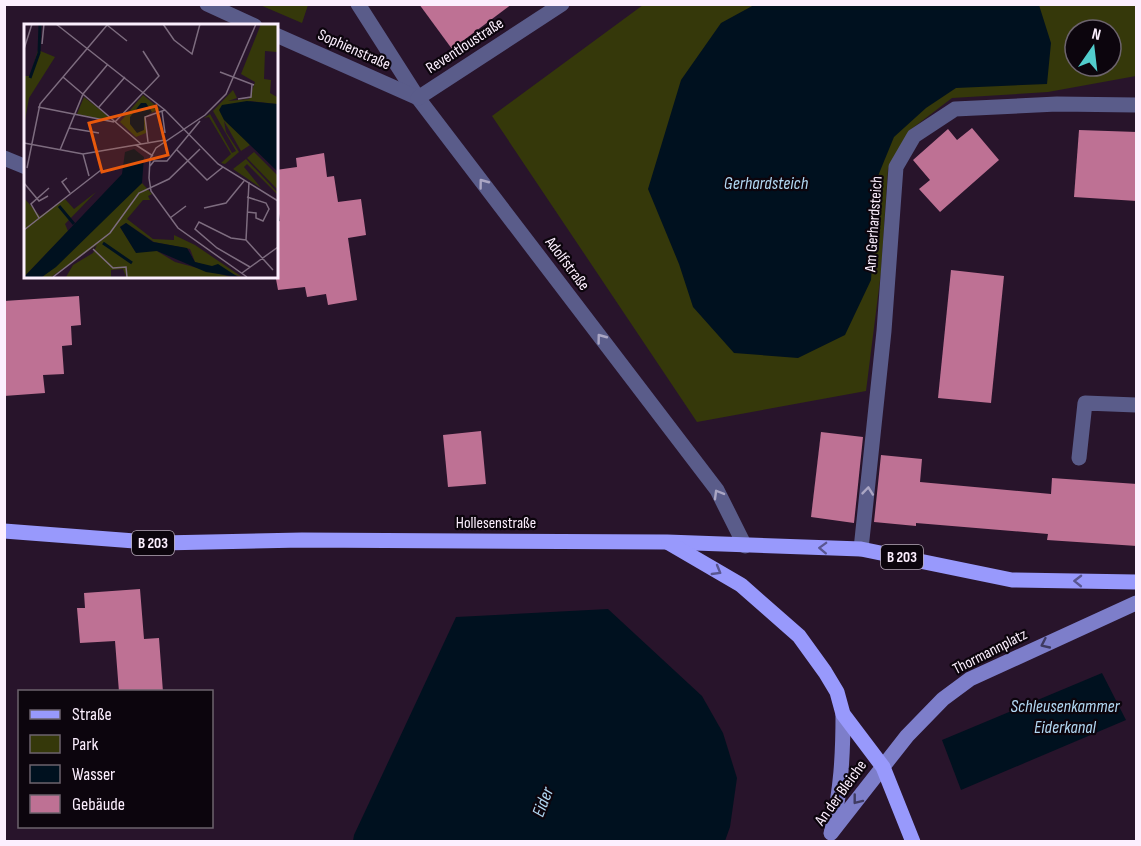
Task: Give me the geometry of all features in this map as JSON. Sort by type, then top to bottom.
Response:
[{"type":"main road","name":"Hollesenstraße","points":[[4,531],[161,543],[302,540],[667,542],[741,585],[799,636],[837,693],[843,714],[883,767]]},
{"type":"main road","name":"B 203","points":[[667,542],[861,549],[1012,580],[1137,582]]},
{"type":"main road","name":"Thormannplatz","points":[[883,767],[914,729],[943,699],[970,679],[1137,603]]},
{"type":"main road","points":[[830,837],[843,768],[843,714]]},
{"type":"main road","name":"B 203","points":[[883,767],[913,842]]},
{"type":"main road","name":"An der Bleiche","points":[[830,837],[883,767]]},
{"type":"street","points":[[207,4],[251,24]]},
{"type":"street","name":"Adolfstraße","points":[[358,4],[418,98],[717,490],[745,546]]},
{"type":"street","name":"Reventloustraße","points":[[418,98],[562,4]]},
{"type":"street","name":"Sophienstraße","points":[[278,36],[418,98]]},
{"type":"street","name":"Am Gerhardsteich","points":[[861,549],[878,403],[896,167],[914,136],[954,109],[1057,104],[1137,105]]},
{"type":"street","points":[[4,158],[24,166]]},
{"type":"street","points":[[1079,458],[1085,403],[1137,405]]},
{"type":"green space","points":[[260,5],[308,5],[302,23]]},
{"type":"green space","points":[[643,5],[1136,5],[1136,76],[1048,92],[952,98],[910,130],[888,169],[881,272],[866,391],[697,422],[492,116]]},
{"type":"water","name":"Gerhardsteich","points":[[754,5],[1039,5],[1051,43],[1047,84],[956,88],[926,108],[894,137],[878,176],[871,280],[845,335],[798,358],[734,353],[693,307],[679,264],[648,189],[681,80],[721,23]]},
{"type":"water","name":"Eider","points":[[608,609],[702,696],[723,733],[737,778],[730,827],[725,841],[353,841],[456,617]]},
{"type":"water","name":"Schleusenkammer Eiderkanal","points":[[1102,673],[1126,720],[961,790],[942,740]]},
{"type":"building","points":[[419,4],[512,4],[452,49]]},
{"type":"building","points":[[972,128],[999,160],[940,212],[919,189],[930,180],[913,160],[948,129],[957,140]]},
{"type":"building","points":[[1079,130],[1137,132],[1137,201],[1074,197]]},
{"type":"building","points":[[324,153],[327,177],[334,176],[338,202],[361,199],[366,235],[348,238],[357,300],[328,305],[326,294],[307,297],[305,287],[278,290],[276,278],[278,278],[278,222],[280,221],[278,170],[297,167],[296,158]]},
{"type":"building","points":[[951,270],[1004,276],[991,403],[938,398]]},
{"type":"building","points":[[79,296],[81,325],[71,326],[72,345],[62,346],[64,374],[43,375],[45,393],[4,396],[4,301]]},
{"type":"building","points":[[481,431],[486,484],[448,487],[443,435]]},
{"type":"building","points":[[821,432],[863,437],[854,523],[811,517]]},
{"type":"building","points":[[881,455],[922,459],[920,482],[1051,494],[1052,478],[1137,484],[1137,546],[1047,540],[1048,534],[916,523],[916,526],[874,522]]},
{"type":"building","points":[[140,589],[144,639],[159,638],[163,690],[119,690],[115,641],[80,643],[77,608],[85,608],[84,593]]}]
